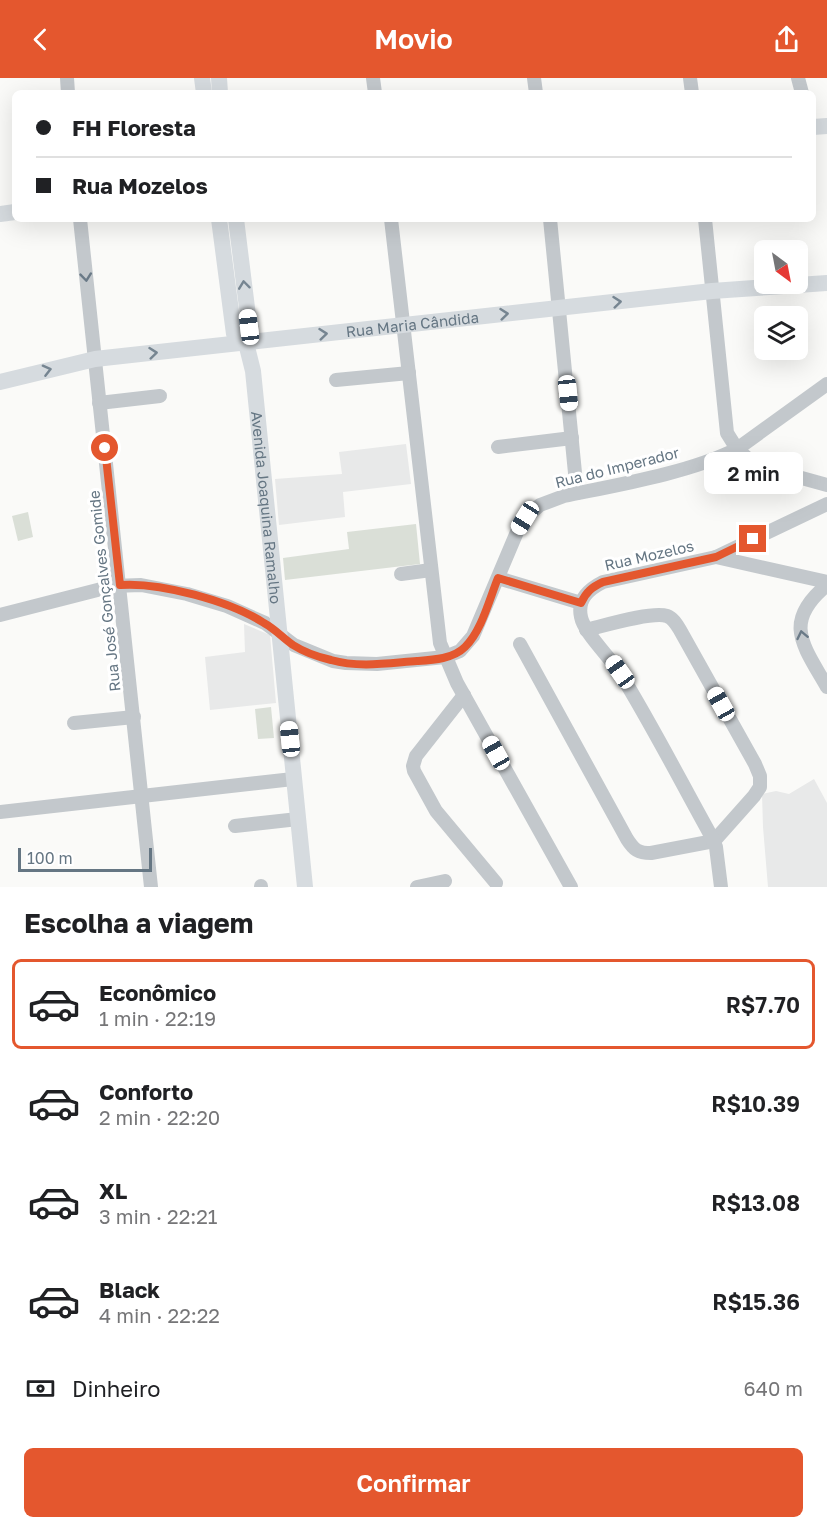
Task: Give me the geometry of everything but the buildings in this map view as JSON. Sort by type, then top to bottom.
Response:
[{"type":"main road","name":"Avenida Joaquina Ramalho","points":[[219,222],[234,334],[246,343]]},
{"type":"main road","name":"Avenida Joaquina Ramalho","points":[[236,222],[250,332],[246,343],[253,371],[305,887]]},
{"type":"main road","name":"Rua Maria Cândida","points":[[0,382],[95,359],[712,291],[827,283]]},
{"type":"street","name":"Rua José Gonçalves Gomide","points":[[80,222],[151,887]]},
{"type":"street","points":[[391,222],[438,633],[445,657],[464,695],[571,887]]},
{"type":"street","points":[[550,222],[577,493]]},
{"type":"street","points":[[705,222],[727,433],[737,449],[755,465]]},
{"type":"street","points":[[336,380],[409,373]]},
{"type":"street","name":"Rua do Imperador","points":[[0,615],[120,585],[141,585],[208,599],[256,618],[302,649],[321,657],[346,663],[377,664],[445,657],[460,651],[473,636],[517,532],[533,509],[551,500],[677,470],[723,456],[737,449],[827,384]]},
{"type":"street","points":[[99,403],[160,396]]},
{"type":"street","points":[[498,447],[572,438]]},
{"type":"street","points":[[723,456],[735,462],[755,465],[827,485]]},
{"type":"street","name":"Rua Mozelos","points":[[581,603],[585,594],[592,587],[603,582],[716,557],[827,504]]},
{"type":"street","points":[[716,557],[827,583],[807,605],[801,616],[799,629],[803,643],[827,687]]},
{"type":"street","points":[[401,574],[431,570]]},
{"type":"street","points":[[498,578],[581,603],[580,616],[586,630],[620,672],[714,841],[721,887]]},
{"type":"street","points":[[520,644],[635,850],[640,853],[651,853],[714,841],[754,796],[760,787],[760,777],[755,764],[673,620],[667,616],[654,616],[586,630]]},
{"type":"street","points":[[464,695],[416,756],[413,766],[436,811],[496,883]]},
{"type":"street","points":[[74,723],[134,717]]},
{"type":"street","points":[[0,812],[293,779]]},
{"type":"street","points":[[235,826],[298,819]]},
{"type":"street","points":[[417,887],[445,881]]},
{"type":"shaded area","points":[[406,444],[411,484],[343,492],[345,517],[279,525],[275,479],[342,474],[339,452]]},
{"type":"shaded area","points":[[28,512],[33,537],[18,541],[12,516]]},
{"type":"shaded area","points":[[416,524],[420,564],[285,580],[283,558],[349,549],[347,532]]},
{"type":"shaded area","points":[[244,624],[270,635],[276,703],[210,710],[205,657],[245,652]]},
{"type":"shaded area","points":[[271,707],[274,738],[258,739],[255,709]]},
{"type":"shaded area","points":[[814,779],[827,803],[827,887],[768,887],[762,794],[776,791],[789,794]]},
{"type":"route","points":[[105,448],[120,585],[141,585],[208,599],[256,618],[302,649],[333,661],[346,663],[361,665],[424,660],[445,657],[460,651],[466,646],[480,623],[498,578],[581,603],[585,594],[592,587],[603,582],[716,557],[753,539]]}]
